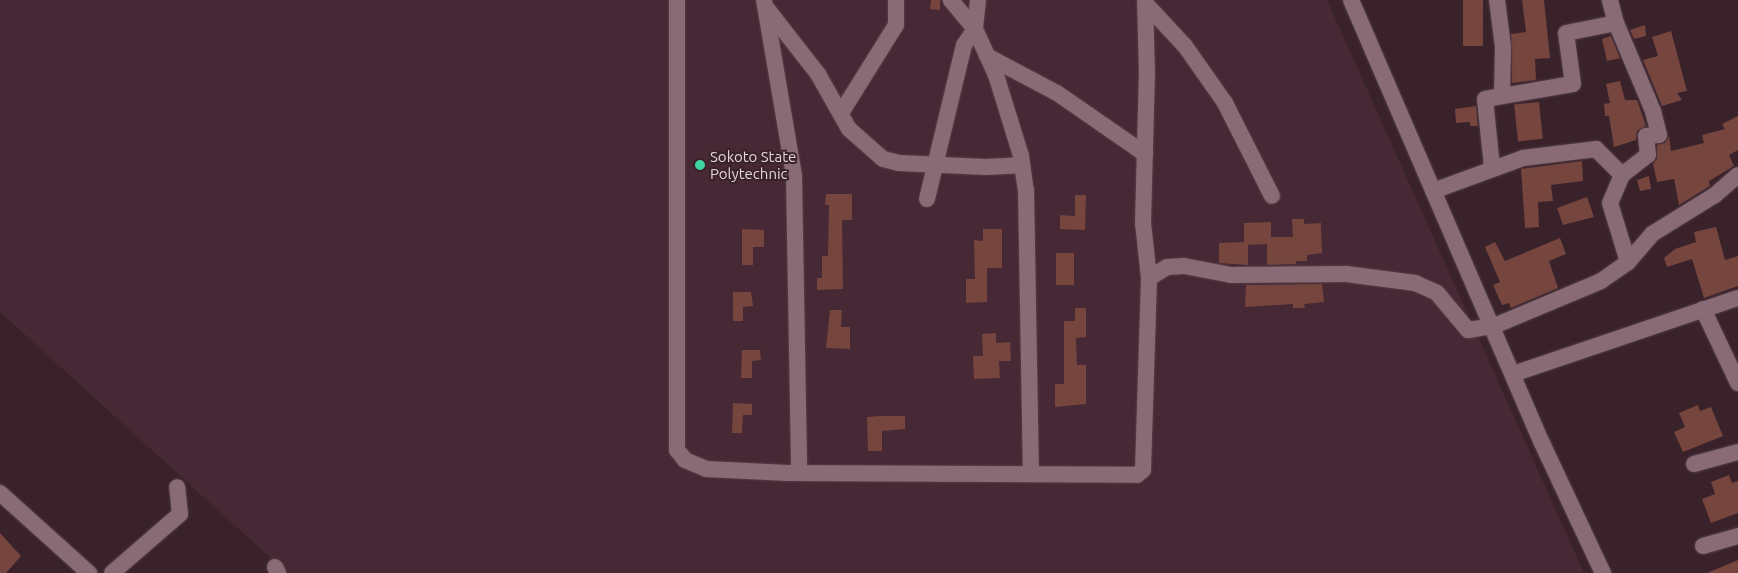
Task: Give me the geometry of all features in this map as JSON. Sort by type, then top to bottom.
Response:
[{"type":"street","points":[[678,0],[677,450],[685,460],[706,469],[799,473],[1136,475],[1143,470],[1149,278],[1143,223],[1145,2]]},
{"type":"street","points":[[841,113],[896,25],[896,0]]},
{"type":"street","points":[[951,0],[975,29],[996,75],[1026,190],[1031,474]]},
{"type":"street","points":[[927,199],[964,45],[975,29],[978,0]]},
{"type":"street","points":[[1351,0],[1432,191],[1603,573]]},
{"type":"street","points":[[1497,0],[1503,47],[1502,96]]},
{"type":"street","points":[[1610,0],[1616,23],[1653,111],[1659,135],[1646,136],[1648,155],[1622,175],[1610,202],[1628,262]]},
{"type":"street","points":[[764,2],[794,176],[799,473]]},
{"type":"street","points":[[764,2],[818,74],[849,129],[883,159],[935,165],[986,167],[1021,165]]},
{"type":"street","points":[[1145,2],[1185,46],[1225,103],[1272,196]]},
{"type":"street","points":[[1492,167],[1485,99],[1573,84],[1566,32],[1616,23]]},
{"type":"street","points":[[987,56],[1057,93],[1145,154]]},
{"type":"street","points":[[1432,191],[1492,167],[1523,158],[1596,149],[1622,175]]},
{"type":"street","points":[[1149,278],[1167,267],[1184,266],[1232,275],[1346,274],[1415,284],[1437,293],[1468,330],[1494,326],[1601,281],[1628,262],[1652,234],[1715,195],[1738,175]]},
{"type":"street","points":[[1513,374],[1738,298]]},
{"type":"street","points":[[1703,309],[1738,383]]},
{"type":"street","points":[[1694,464],[1738,452]]},
{"type":"street","points":[[112,573],[180,514],[177,488]]},
{"type":"street","points":[[0,492],[89,573]]},
{"type":"street","points":[[1702,546],[1738,536]]},
{"type":"shaded area","name":"Sokoto State Polytechnic","points":[[0,0],[1327,0],[1584,573],[287,573],[0,312]]},
{"type":"building","points":[[931,0],[940,0],[940,10],[930,9]]},
{"type":"building","points":[[1463,0],[1483,0],[1483,46],[1463,46]]},
{"type":"building","points":[[1522,0],[1544,0],[1550,58],[1535,59],[1536,80],[1512,83],[1511,34],[1526,32]]},
{"type":"building","points":[[1645,25],[1646,36],[1634,39],[1630,30]]},
{"type":"building","points":[[1671,31],[1687,91],[1677,93],[1682,100],[1662,106],[1643,60],[1658,56],[1652,37]]},
{"type":"building","points":[[1611,36],[1620,58],[1607,61],[1602,39]]},
{"type":"building","points":[[1620,81],[1625,100],[1637,100],[1646,126],[1637,131],[1636,140],[1614,147],[1609,116],[1605,116],[1604,104],[1610,103],[1606,84]]},
{"type":"building","points":[[1539,102],[1543,139],[1518,141],[1514,105]]},
{"type":"building","points":[[1476,106],[1478,126],[1470,126],[1470,122],[1456,123],[1455,109]]},
{"type":"building","points":[[1738,116],[1738,150],[1729,155],[1734,166],[1709,181],[1710,186],[1679,205],[1674,179],[1657,182],[1653,164],[1657,158],[1657,145],[1665,143],[1669,136],[1671,151],[1704,143],[1702,135],[1725,129],[1722,124]]},
{"type":"building","points":[[1582,161],[1583,181],[1551,185],[1553,201],[1538,202],[1539,227],[1525,228],[1521,169]]},
{"type":"building","points":[[1649,176],[1651,189],[1640,191],[1637,180]]},
{"type":"building","points":[[826,194],[852,194],[852,220],[842,220],[843,289],[817,290],[817,278],[822,278],[822,256],[828,256],[829,205],[825,205]]},
{"type":"building","points":[[1075,195],[1086,195],[1085,230],[1060,229],[1060,215],[1075,216]]},
{"type":"building","points":[[1587,197],[1594,217],[1563,225],[1557,208]]},
{"type":"building","points":[[1292,219],[1304,219],[1304,224],[1321,223],[1322,253],[1307,255],[1307,261],[1296,261],[1296,264],[1267,265],[1267,244],[1248,245],[1248,265],[1219,263],[1219,243],[1244,242],[1244,223],[1271,222],[1271,237],[1293,237]]},
{"type":"building","points":[[1716,227],[1725,260],[1738,256],[1738,286],[1704,298],[1692,259],[1667,267],[1664,258],[1675,249],[1696,242],[1694,232]]},
{"type":"building","points":[[742,229],[764,230],[764,247],[753,247],[753,265],[742,265]]},
{"type":"building","points":[[983,229],[1002,229],[1002,268],[987,268],[987,302],[966,303],[966,279],[975,279],[974,240],[983,241]]},
{"type":"building","points":[[1560,238],[1566,254],[1549,261],[1558,288],[1511,308],[1509,303],[1502,305],[1493,285],[1500,282],[1485,247],[1495,242],[1505,261]]},
{"type":"building","points":[[1056,253],[1074,253],[1074,285],[1056,285]]},
{"type":"building","points":[[1322,284],[1324,302],[1304,304],[1305,308],[1293,308],[1293,304],[1245,307],[1246,285]]},
{"type":"building","points":[[733,292],[751,292],[753,306],[743,307],[743,321],[733,321]]},
{"type":"building","points":[[1075,308],[1086,308],[1086,337],[1076,338],[1077,365],[1086,365],[1086,404],[1055,407],[1055,384],[1064,384],[1064,321],[1075,321]]},
{"type":"building","points":[[830,310],[842,310],[841,327],[850,327],[850,349],[826,348]]},
{"type":"building","points":[[996,333],[996,343],[1010,342],[1011,361],[999,361],[1000,378],[974,379],[973,356],[983,356],[982,334]]},
{"type":"building","points":[[742,350],[760,350],[761,360],[752,361],[752,378],[741,378]]},
{"type":"building","points":[[733,403],[752,404],[752,415],[743,415],[742,433],[732,433]]},
{"type":"building","points":[[1698,405],[1700,411],[1711,407],[1723,436],[1683,452],[1674,432],[1685,427],[1679,413]]},
{"type":"building","points":[[905,416],[905,429],[882,431],[882,451],[868,451],[867,417]]},
{"type":"building","points":[[1729,475],[1732,483],[1738,481],[1738,513],[1711,523],[1702,499],[1715,494],[1711,482]]},
{"type":"building","points":[[0,533],[21,556],[6,573],[0,573]]},
{"type":"building","points":[[1738,560],[1738,573],[1707,573]]},
{"type":"place","name":"Sokoto State Polytechnic","points":[[700,165]]}]
